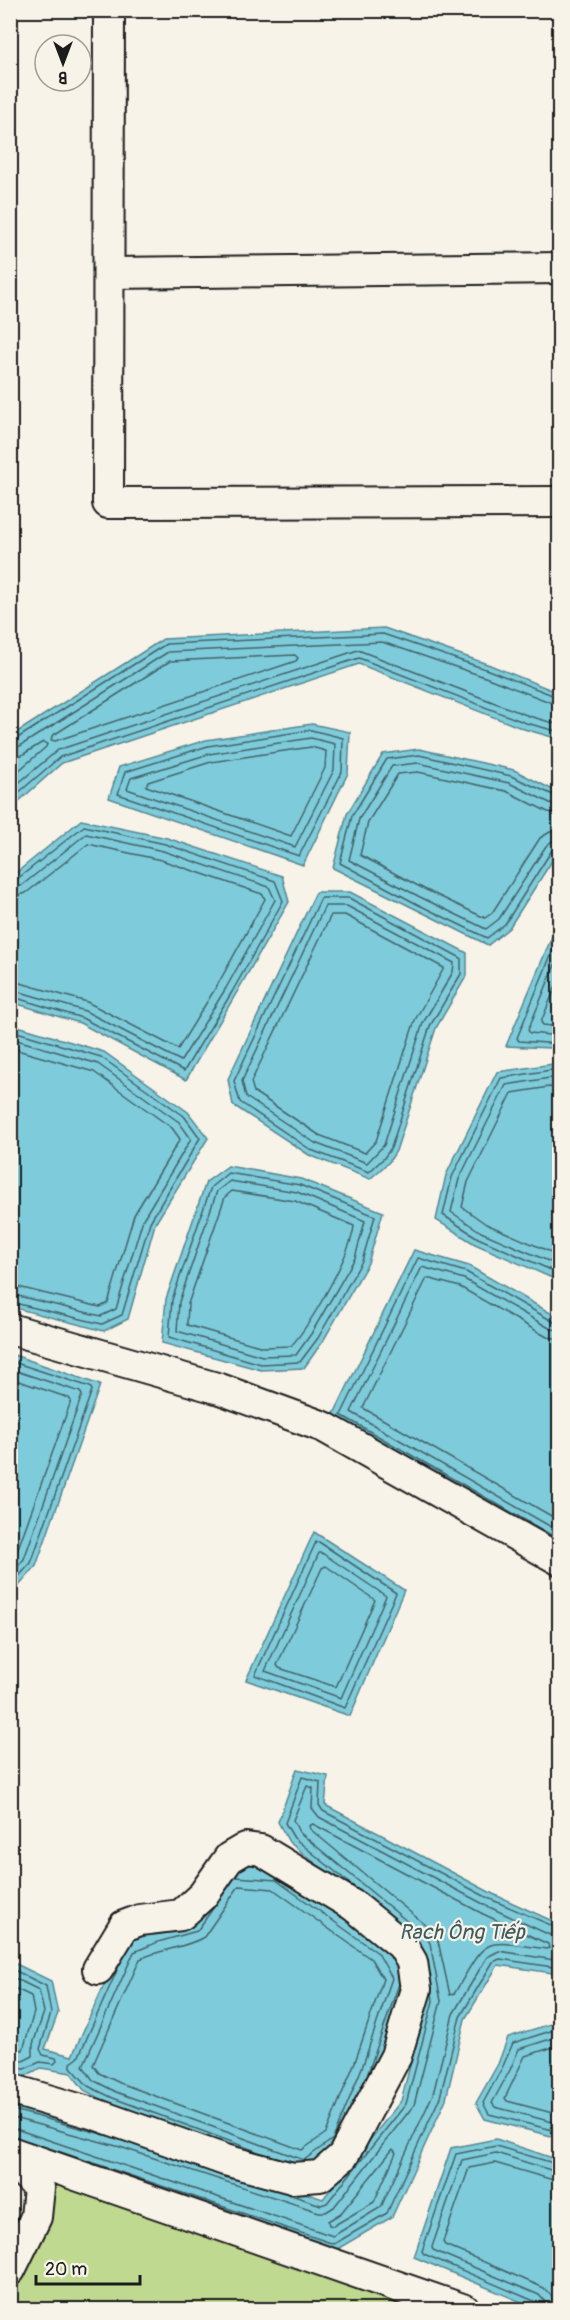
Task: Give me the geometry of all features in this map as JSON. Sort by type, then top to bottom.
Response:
[{"type":"street","points":[[109,10],[108,502],[560,502]]},
{"type":"street","points":[[109,273],[560,268]]},
{"type":"street","points":[[10,1329],[220,1389],[324,1427],[560,1560]]},
{"type":"street","points":[[10,2089],[95,2114],[225,2160],[292,2178],[320,2176],[343,2156],[396,2056],[416,1989],[412,1962],[402,1945],[354,1906],[261,1850],[246,1848],[229,1858],[203,1895],[182,1915],[140,1920],[123,1926],[98,1969]]},
{"type":"street","points":[[10,2152],[465,2310]]},
{"type":"street","points":[[10,2158],[39,2188],[36,2217],[10,2270]]},
{"type":"green space","points":[[44,2177],[427,2309],[11,2310],[10,2298],[48,2219]]},
{"type":"water","points":[[384,628],[490,665],[559,693],[559,739],[524,729],[359,664],[62,763],[11,808],[11,736],[163,639]]},
{"type":"water","points":[[312,724],[350,732],[348,773],[303,865],[109,798],[119,767],[206,740]]},
{"type":"water","points":[[419,749],[514,770],[559,793],[559,850],[509,928],[488,945],[333,868],[347,814],[383,754]]},
{"type":"water","points":[[81,820],[167,838],[282,876],[289,902],[186,1080],[80,1023],[11,1002],[11,877]]},
{"type":"water","points":[[316,892],[350,892],[467,953],[467,975],[436,1028],[396,1151],[389,1162],[370,1179],[309,1155],[233,1105],[228,1079]]},
{"type":"water","points":[[559,920],[559,1050],[506,1046]]},
{"type":"water","points":[[11,1024],[104,1052],[188,1112],[208,1138],[155,1224],[128,1319],[104,1331],[11,1307]]},
{"type":"water","points":[[553,1064],[560,1067],[559,1281],[475,1244],[436,1220],[446,1175],[497,1072]]},
{"type":"water","points":[[228,1166],[301,1179],[383,1212],[368,1263],[323,1341],[304,1368],[261,1370],[162,1343],[166,1299],[206,1182]]},
{"type":"water","points":[[414,1250],[469,1266],[559,1318],[559,1547],[332,1418]]},
{"type":"water","points":[[11,1354],[100,1385],[36,1566],[11,1595]]},
{"type":"water","points":[[314,1532],[404,1590],[350,1716],[246,1680]]},
{"type":"water","name":"Rạch Ông Tiếp","points":[[297,1769],[328,1776],[325,1805],[493,1894],[559,1924],[559,1974],[498,1965],[465,2019],[446,2099],[392,2217],[334,2251],[11,2140],[11,2103],[124,2134],[323,2199],[401,2101],[427,1999],[417,1946],[289,1842],[278,1822]]},
{"type":"water","points":[[227,1862],[280,1867],[388,1944],[408,1977],[376,2070],[344,2148],[305,2176],[111,2104],[84,2090],[71,2073],[41,2068],[25,2076],[11,2072],[10,1961],[51,1981],[58,2013],[45,2049],[72,2056],[124,1941]]},
{"type":"water","points":[[560,2023],[559,2138],[485,2119],[476,2103],[498,2064],[508,2037]]},
{"type":"water","points":[[496,2139],[559,2160],[560,2302],[556,2309],[538,2309],[414,2257],[451,2148]]}]
